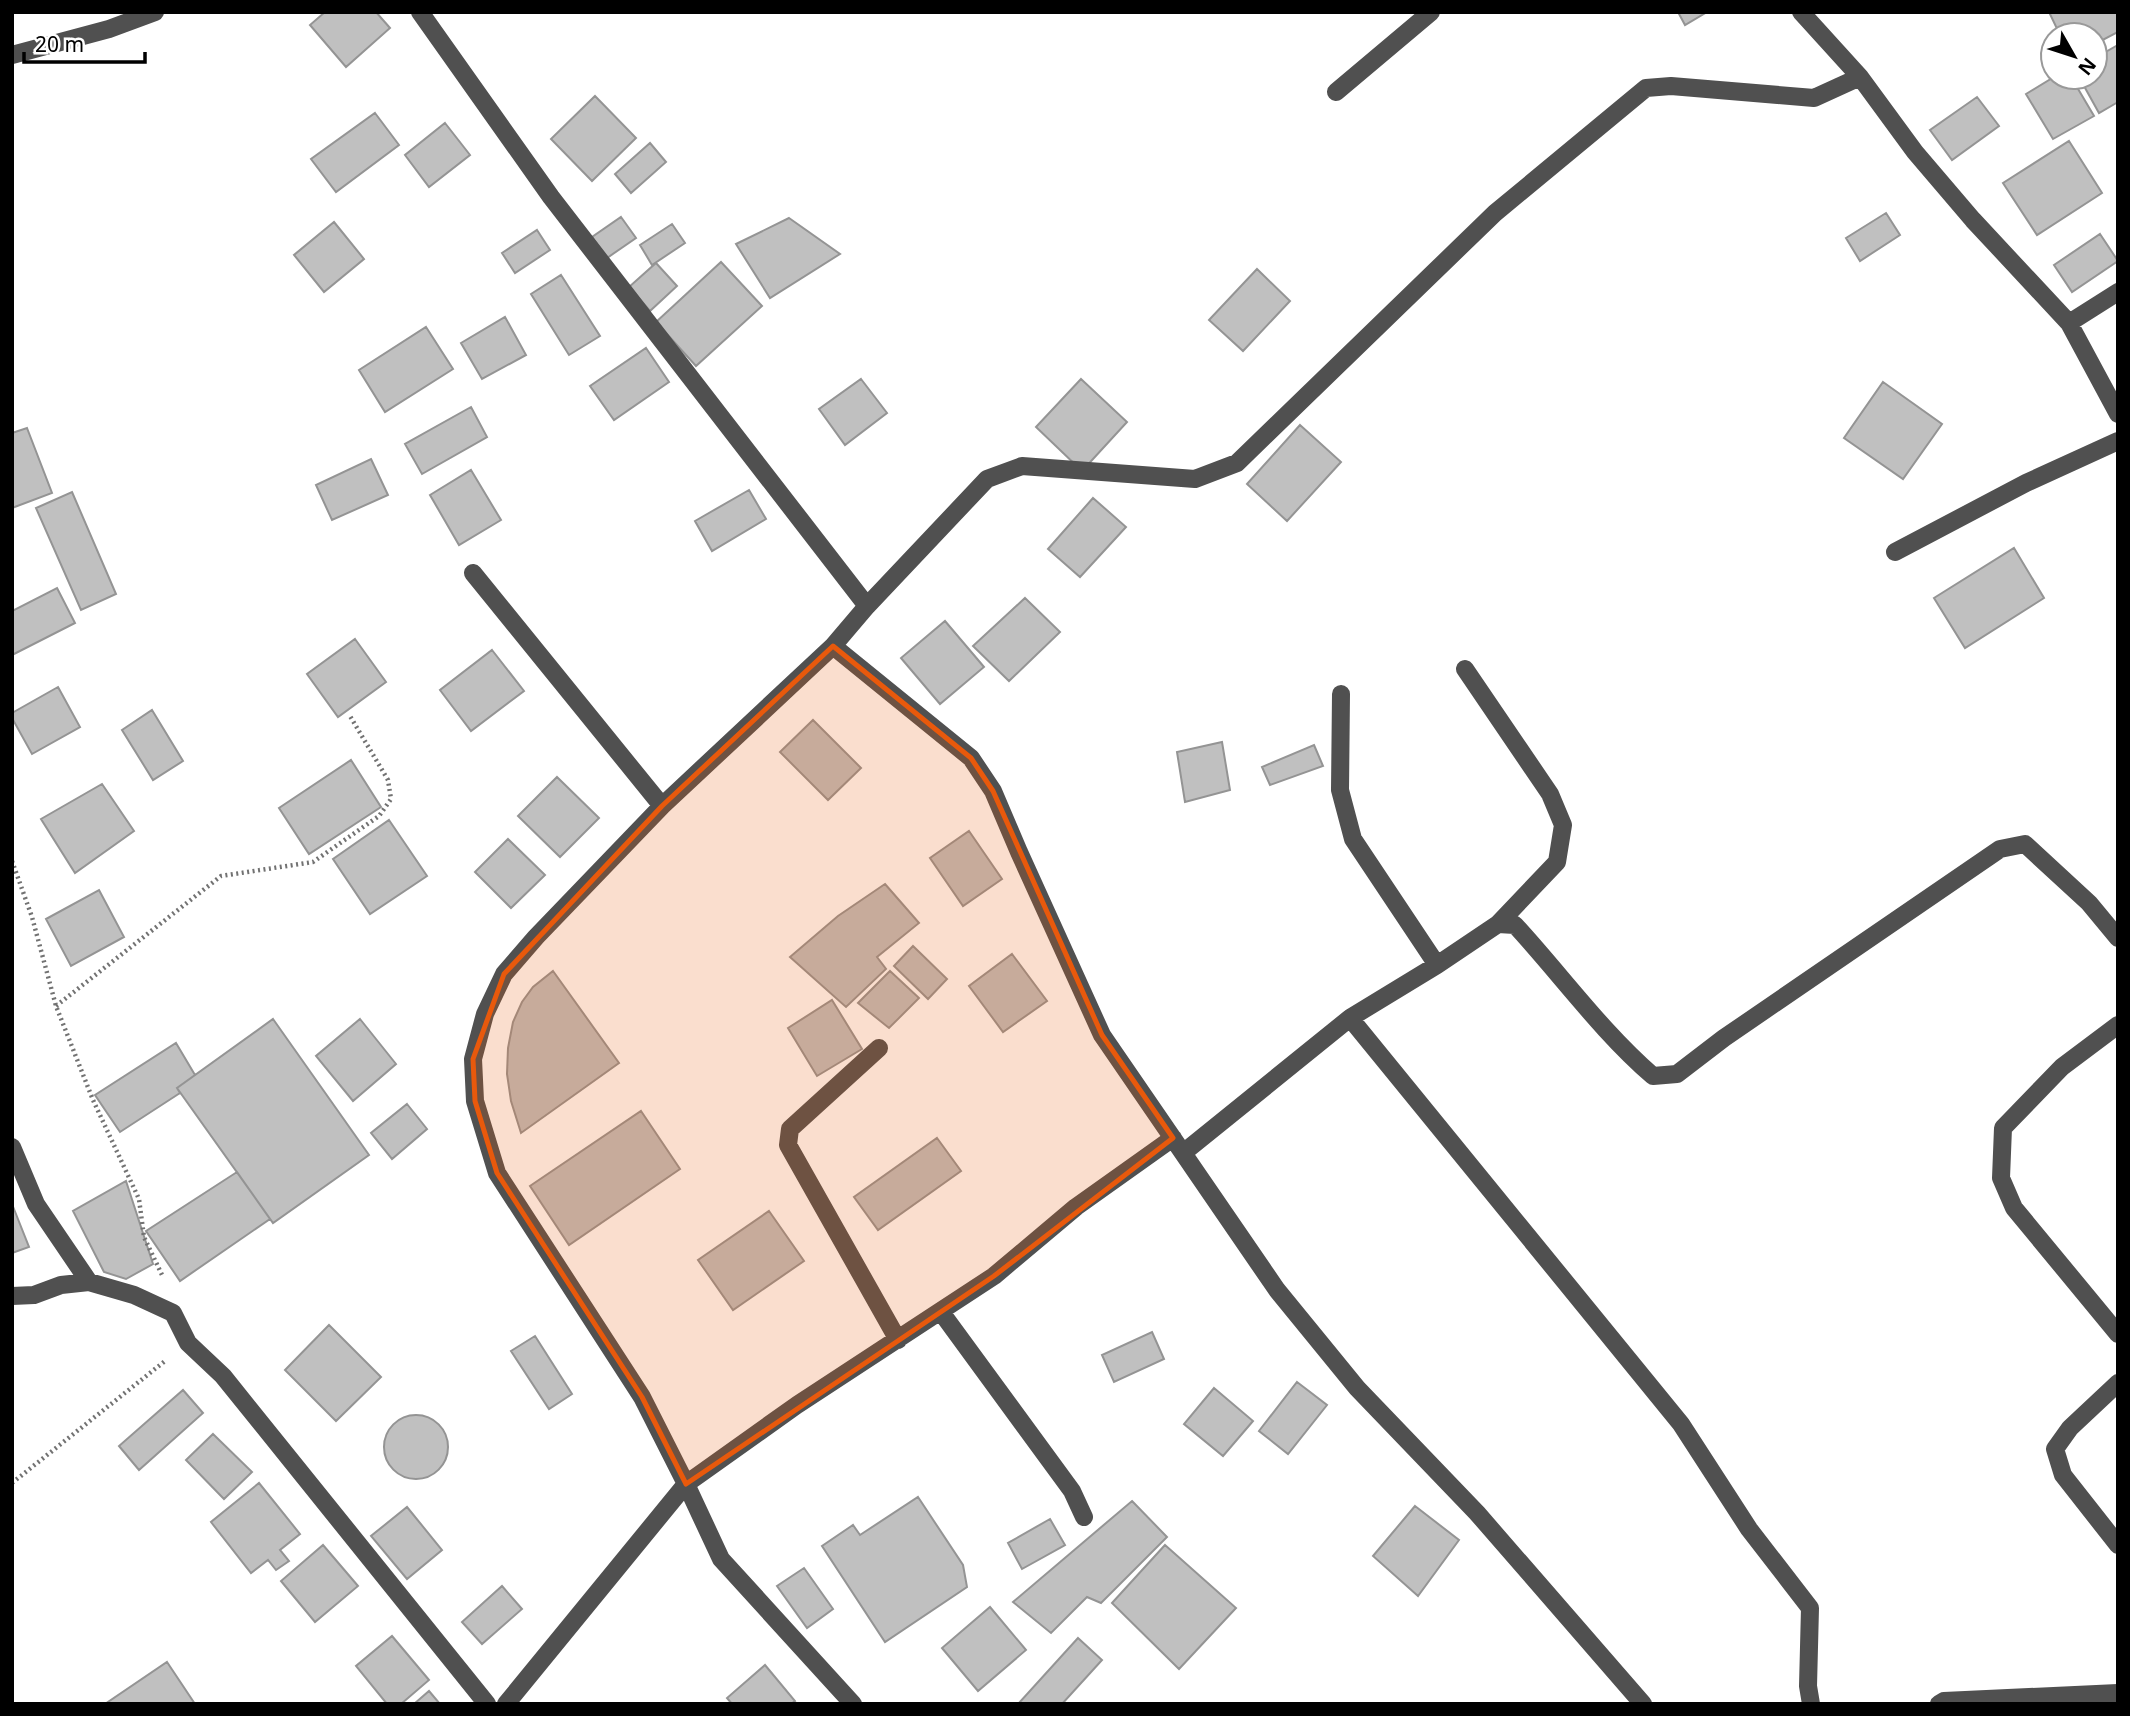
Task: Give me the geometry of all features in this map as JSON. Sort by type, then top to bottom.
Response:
[{"type":"street","points":[[12,55],[109,29],[155,12]]},
{"type":"street","points":[[420,12],[551,197],[867,606]]},
{"type":"street","points":[[1336,92],[1431,12]]},
{"type":"street","points":[[1801,12],[1860,77],[1915,152],[1965,211],[2069,323],[2118,414]]},
{"type":"street","points":[[853,1704],[721,1559],[642,1397],[497,1173],[475,1101],[472,1059],[485,1014],[504,974],[662,806],[833,646],[867,606],[988,479],[1022,466],[1195,479],[1237,463],[1495,213],[1646,89],[1671,86],[1814,98],[1860,77]]},
{"type":"street","points":[[2069,323],[2118,292]]},
{"type":"street","points":[[1895,552],[2025,483],[2118,441]]},
{"type":"street","points":[[472,573],[662,806]]},
{"type":"street","points":[[833,646],[971,758],[993,791],[1102,1035],[1278,1290],[1357,1388],[1477,1513],[1643,1704]]},
{"type":"street","points":[[506,1704],[686,1484],[797,1405],[993,1276],[1076,1207],[1178,1145],[1350,1018],[1498,924],[1557,862],[1563,825],[1550,794],[1465,669]]},
{"type":"street","points":[[1341,694],[1339,790],[1353,839],[1437,965]]},
{"type":"street","points":[[1498,924],[1514,925],[1629,1055],[1653,1076],[1677,1074],[1724,1038],[2000,849],[2025,844],[2089,903],[2118,938]]},
{"type":"street","points":[[1350,1018],[1681,1424],[1749,1529],[1810,1608],[1808,1686],[1811,1704]]},
{"type":"street","points":[[2118,1025],[2062,1067],[2003,1128],[2001,1178],[2014,1208],[2118,1334]]},
{"type":"street","points":[[878,1048],[790,1129],[788,1145],[898,1340]]},
{"type":"street","points":[[12,1147],[36,1204],[89,1282]]},
{"type":"street","points":[[12,1296],[34,1295],[61,1285],[89,1282],[134,1295],[173,1313],[188,1343],[223,1376],[487,1704]]},
{"type":"street","points":[[941,1312],[1072,1491],[1083,1517]]},
{"type":"street","points":[[2118,1383],[2070,1428],[2055,1449],[2063,1475],[2118,1545]]},
{"type":"street","points":[[1939,1704],[1944,1701],[2118,1693]]},
{"type":"path","points":[[57,1006],[221,876],[313,862],[379,816],[391,799],[388,780],[351,716]]},
{"type":"path","points":[[12,861],[33,917],[57,1006],[93,1100],[139,1199],[144,1237],[161,1274],[173,1313]]},
{"type":"path","points":[[12,1483],[188,1343]]},
{"type":"highlighted area","points":[[833,646],[971,758],[993,791],[1102,1035],[1173,1138],[994,1276],[686,1484],[642,1397],[497,1173],[475,1101],[473,1059],[504,974],[662,806]]},
{"type":"building","points":[[325,12],[376,12],[390,28],[346,67],[310,25]]},
{"type":"building","points":[[1678,12],[1707,12],[1685,25]]},
{"type":"building","points":[[2049,12],[2118,12],[2118,32],[2109,37],[2109,21],[2053,21]]},
{"type":"building","points":[[2118,45],[2118,102],[2099,113],[2087,91],[2109,91],[2109,50]]},
{"type":"building","points":[[2039,86],[2039,91],[2079,91],[2094,116],[2053,139],[2026,94]]},
{"type":"building","points":[[595,96],[636,138],[592,181],[551,139]]},
{"type":"building","points":[[1977,97],[1999,126],[1952,160],[1930,130]]},
{"type":"building","points":[[375,113],[399,145],[336,192],[311,159]]},
{"type":"building","points":[[445,123],[470,155],[429,187],[405,155]]},
{"type":"building","points":[[2069,141],[2102,193],[2037,235],[2003,183]]},
{"type":"building","points":[[650,143],[666,162],[631,193],[615,174]]},
{"type":"building","points":[[1886,213],[1900,235],[1860,261],[1846,238]]},
{"type":"building","points":[[621,217],[636,238],[607,258],[592,237]]},
{"type":"building","points":[[789,218],[840,254],[770,298],[736,244]]},
{"type":"building","points":[[334,222],[364,259],[324,292],[294,255]]},
{"type":"building","points":[[672,224],[685,243],[652,265],[640,245]]},
{"type":"building","points":[[537,230],[550,250],[515,273],[502,253]]},
{"type":"building","points":[[2100,234],[2118,261],[2072,292],[2054,265]]},
{"type":"building","points":[[721,262],[762,306],[696,366],[656,322]]},
{"type":"building","points":[[656,263],[677,286],[650,311],[629,287]]},
{"type":"building","points":[[1257,269],[1290,301],[1243,351],[1209,320]]},
{"type":"building","points":[[561,275],[600,336],[569,355],[531,294]]},
{"type":"building","points":[[505,317],[526,355],[482,379],[461,343]]},
{"type":"building","points":[[426,327],[453,369],[385,412],[359,370]]},
{"type":"building","points":[[646,348],[669,382],[614,420],[590,386]]},
{"type":"building","points":[[861,379],[887,413],[845,445],[819,409]]},
{"type":"building","points":[[1081,379],[1127,422],[1082,471],[1036,427]]},
{"type":"building","points":[[1883,382],[1942,424],[1903,479],[1844,438]]},
{"type":"building","points":[[471,407],[487,437],[422,474],[405,444]]},
{"type":"building","points":[[1300,425],[1341,462],[1287,521],[1247,484]]},
{"type":"building","points":[[27,428],[52,493],[12,508],[12,433]]},
{"type":"building","points":[[371,459],[388,495],[332,520],[316,485]]},
{"type":"building","points":[[471,470],[501,520],[459,545],[430,495]]},
{"type":"building","points":[[749,490],[766,519],[712,551],[695,521]]},
{"type":"building","points":[[72,492],[116,594],[81,610],[36,508]]},
{"type":"building","points":[[1093,498],[1126,527],[1080,577],[1048,549]]},
{"type":"building","points":[[2014,548],[2044,598],[1965,648],[1934,598]]},
{"type":"building","points":[[57,588],[75,623],[12,655],[12,611]]},
{"type":"building","points":[[1025,598],[1060,632],[1009,681],[973,646]]},
{"type":"building","points":[[945,621],[984,667],[940,704],[901,658]]},
{"type":"building","points":[[355,639],[386,682],[338,717],[307,674]]},
{"type":"building","points":[[492,650],[524,691],[471,731],[440,690]]},
{"type":"building","points":[[58,687],[80,727],[32,754],[12,718],[12,713]]},
{"type":"building","points":[[152,710],[183,761],[153,780],[122,730]]},
{"type":"building","points":[[813,720],[861,768],[828,800],[780,752]]},
{"type":"building","points":[[1222,742],[1230,790],[1185,802],[1177,752]]},
{"type":"building","points":[[1314,745],[1323,766],[1270,785],[1262,767]]},
{"type":"building","points":[[351,760],[381,807],[309,854],[279,808]]},
{"type":"building","points":[[557,777],[599,818],[560,857],[518,816]]},
{"type":"building","points":[[102,784],[134,831],[75,873],[41,819]]},
{"type":"building","points":[[389,820],[427,876],[370,914],[333,859]]},
{"type":"building","points":[[969,831],[1002,879],[963,906],[930,858]]},
{"type":"building","points":[[508,839],[545,875],[511,908],[475,872]]},
{"type":"building","points":[[885,884],[919,923],[877,957],[886,969],[846,1007],[790,957],[838,916]]},
{"type":"building","points":[[99,890],[124,937],[71,966],[46,919]]},
{"type":"building","points":[[913,946],[947,979],[928,999],[894,966]]},
{"type":"building","points":[[1012,954],[1047,1001],[1003,1032],[969,986]]},
{"type":"building","points":[[553,971],[619,1063],[521,1133],[511,1101],[507,1074],[513,1022],[522,1002],[533,987]]},
{"type":"building","points":[[890,971],[919,998],[889,1028],[858,1003]]},
{"type":"building","points":[[832,1000],[862,1049],[817,1076],[788,1028]]},
{"type":"building","points":[[273,1019],[369,1155],[273,1223],[177,1088]]},
{"type":"building","points":[[360,1019],[396,1064],[353,1101],[316,1056]]},
{"type":"building","points":[[176,1043],[195,1075],[177,1088],[180,1093],[120,1132],[95,1095]]},
{"type":"building","points":[[407,1104],[427,1129],[392,1159],[371,1133]]},
{"type":"building","points":[[641,1111],[680,1169],[569,1245],[530,1186]]},
{"type":"building","points":[[937,1138],[961,1171],[878,1230],[854,1197]]},
{"type":"building","points":[[237,1172],[270,1219],[180,1281],[146,1231]]},
{"type":"building","points":[[126,1181],[153,1264],[126,1279],[104,1272],[73,1211]]},
{"type":"building","points":[[12,1204],[29,1247],[12,1253]]},
{"type":"building","points":[[769,1211],[804,1261],[733,1310],[698,1260]]},
{"type":"building","points":[[329,1325],[381,1377],[336,1421],[285,1370]]},
{"type":"building","points":[[1152,1332],[1164,1359],[1114,1382],[1102,1355]]},
{"type":"building","points":[[535,1336],[572,1394],[549,1409],[511,1351]]},
{"type":"building","points":[[1297,1382],[1327,1405],[1288,1454],[1259,1431]]},
{"type":"building","points":[[1214,1388],[1253,1421],[1223,1456],[1184,1424]]},
{"type":"building","points":[[183,1390],[203,1413],[139,1470],[119,1446]]},
{"type":"building","points":[[416,1415],[428,1417],[439,1424],[446,1435],[446,1459],[439,1470],[428,1477],[416,1479],[404,1477],[393,1470],[386,1459],[384,1447],[386,1435],[393,1424],[404,1417]]},
{"type":"building","points":[[213,1434],[252,1472],[224,1499],[186,1460]]},
{"type":"building","points":[[259,1483],[300,1534],[280,1550],[289,1561],[276,1570],[268,1560],[251,1573],[211,1522]]},
{"type":"building","points":[[918,1497],[963,1565],[967,1587],[885,1642],[822,1546],[853,1525],[860,1535]]},
{"type":"building","points":[[1132,1501],[1167,1537],[1101,1603],[1087,1597],[1051,1633],[1013,1602]]},
{"type":"building","points":[[1415,1506],[1459,1540],[1418,1596],[1373,1556]]},
{"type":"building","points":[[407,1507],[442,1550],[407,1579],[371,1536]]},
{"type":"building","points":[[1050,1519],[1065,1545],[1022,1569],[1008,1543]]},
{"type":"building","points":[[323,1545],[358,1586],[315,1622],[281,1581]]},
{"type":"building","points":[[1165,1545],[1236,1608],[1179,1669],[1112,1603]]},
{"type":"building","points":[[804,1568],[833,1609],[807,1628],[777,1586]]},
{"type":"building","points":[[502,1586],[522,1609],[482,1644],[462,1622]]},
{"type":"building","points":[[990,1607],[1026,1650],[978,1691],[942,1648]]},
{"type":"building","points":[[392,1636],[429,1680],[401,1704],[387,1704],[356,1666]]},
{"type":"building","points":[[1078,1638],[1102,1660],[1062,1704],[1018,1704]]},
{"type":"building","points":[[167,1662],[195,1704],[105,1704]]},
{"type":"building","points":[[765,1665],[795,1701],[791,1704],[732,1704],[727,1698]]},
{"type":"building","points":[[429,1691],[440,1704],[414,1704]]}]
